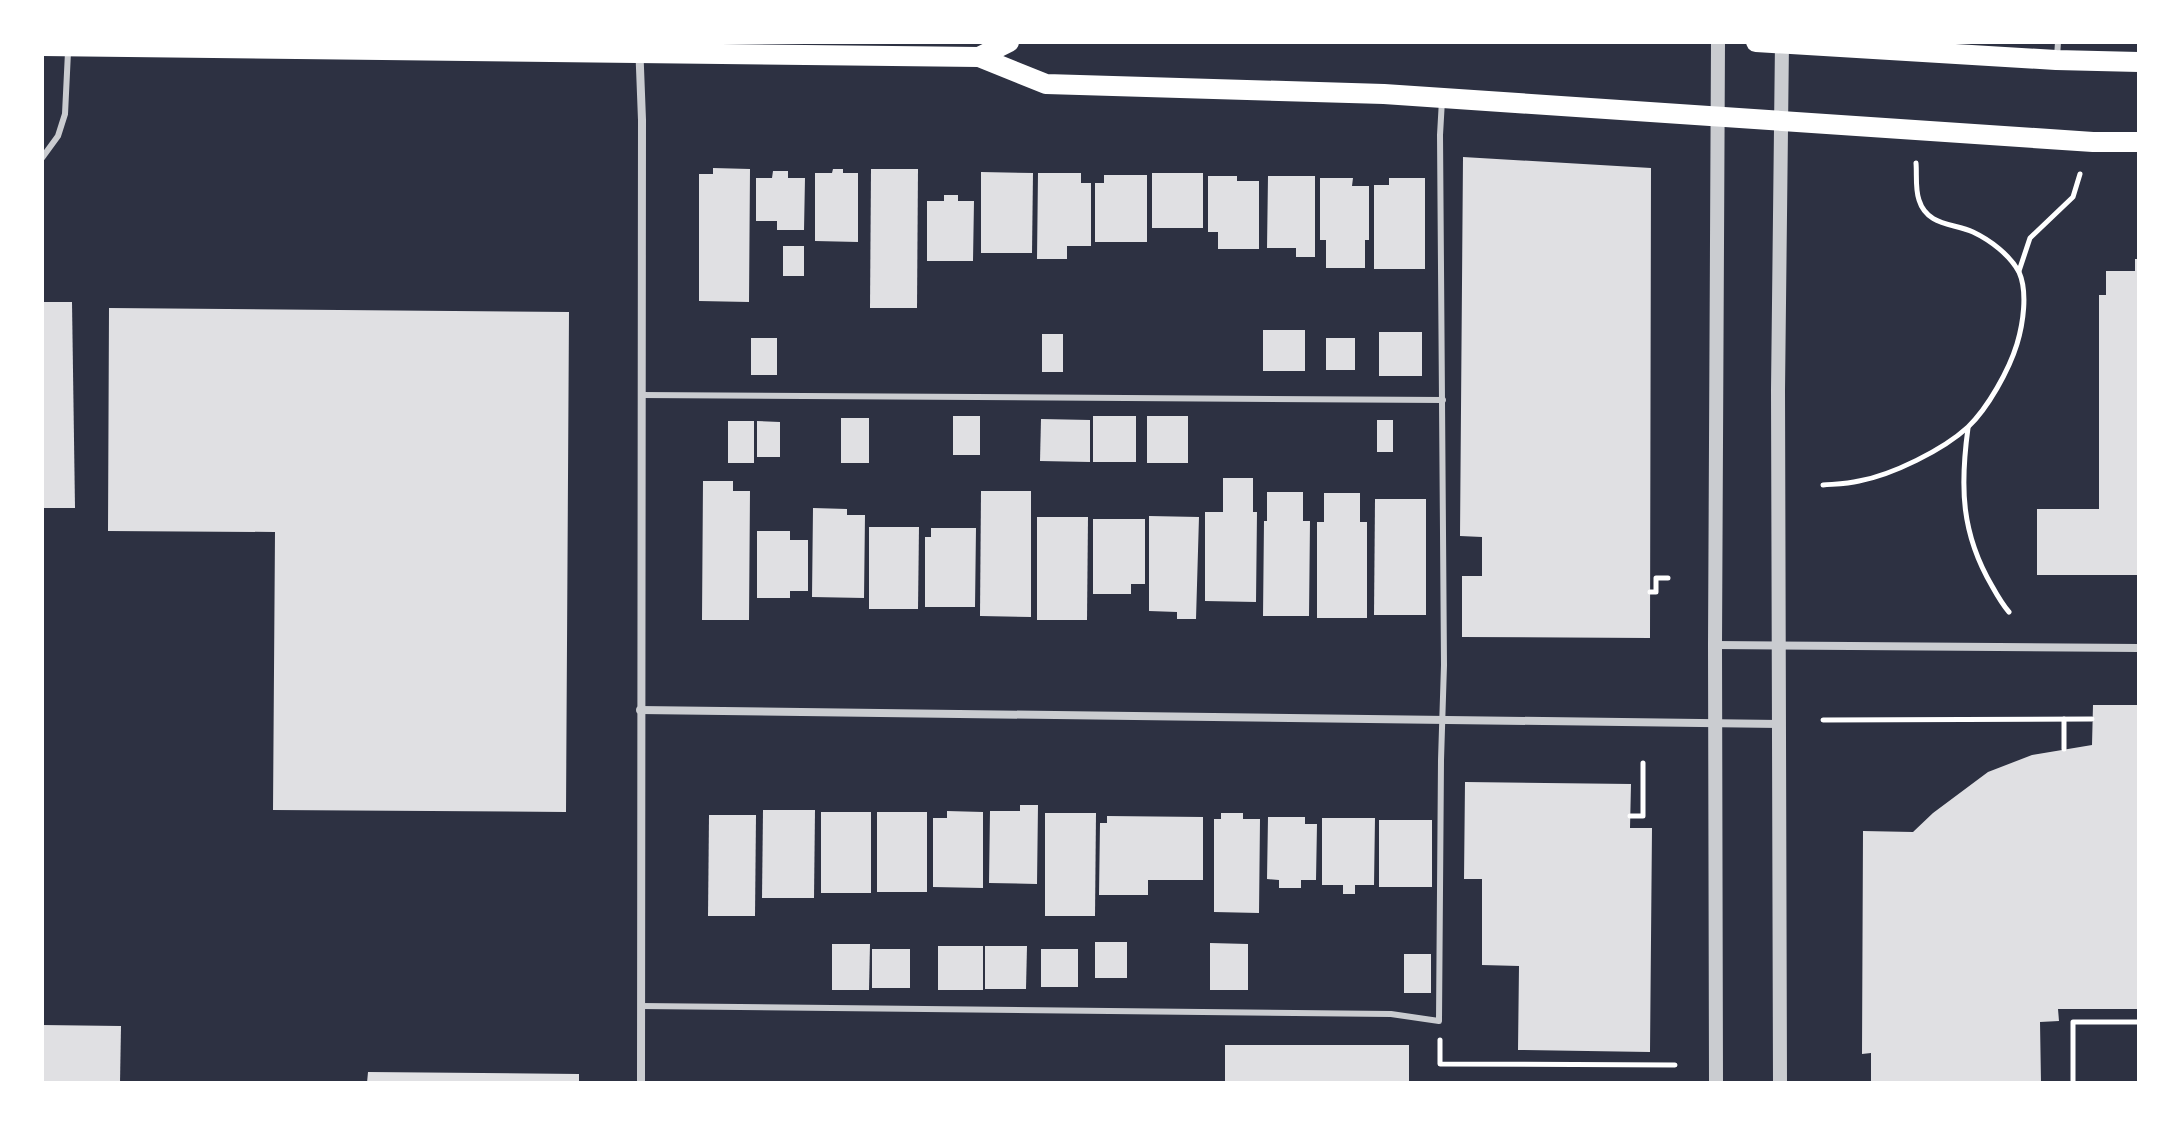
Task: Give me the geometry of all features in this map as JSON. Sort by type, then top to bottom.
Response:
[{"type":"main road","points":[[979,57],[1009,42]]},
{"type":"main road","points":[[1756,42],[2057,51],[2139,62]]},
{"type":"main road","points":[[42,46],[639,47],[979,57],[1046,84],[1442,98],[2093,142],[2139,142]]},
{"type":"street","points":[[1716,1083],[1718,42]]},
{"type":"street","points":[[1780,1083],[1778,390],[1782,43]]},
{"type":"street","points":[[639,47],[642,120],[641,1083]]},
{"type":"street","points":[[1715,645],[2139,648]]},
{"type":"street","points":[[640,710],[1779,724]]},
{"type":"lane","points":[[42,158],[58,136],[65,114],[68,47]]},
{"type":"lane","points":[[641,1006],[1391,1014],[1439,1021],[1443,718],[1442,98]]},
{"type":"lane","points":[[641,395],[1443,400]]},
{"type":"path","points":[[1916,163],[1918,199],[1927,215],[1941,223],[1973,232],[1998,247],[2019,272]]},
{"type":"path","points":[[1823,485],[1859,482],[1894,470],[1968,427],[2009,370],[2022,328],[2023,295],[2019,272],[2030,238],[2073,197],[2080,174]]},
{"type":"path","points":[[1968,427],[1963,466],[1964,509],[1977,560],[2009,612]]},
{"type":"path","points":[[1650,592],[1656,592],[1656,578],[1668,578]]},
{"type":"path","points":[[2064,719],[2064,749]]},
{"type":"path","points":[[1823,720],[2092,719]]},
{"type":"path","points":[[1630,816],[1643,816],[1643,763]]},
{"type":"path","points":[[1439,1021],[1440,1064],[1675,1065]]},
{"type":"path","points":[[2073,1083],[2073,1022],[2139,1022]]},
{"type":"building","points":[[1463,157],[1651,168],[1650,638],[1462,637],[1462,576],[1482,576],[1482,537],[1460,536]]},
{"type":"building","points":[[713,168],[750,169],[749,302],[699,301],[699,174],[713,174]]},
{"type":"building","points":[[833,169],[858,173],[858,242],[815,241],[815,173],[832,173]]},
{"type":"building","points":[[871,169],[918,169],[917,308],[870,308]]},
{"type":"building","points":[[773,171],[788,171],[788,178],[805,178],[804,230],[777,230],[777,221],[756,221],[756,178],[772,178]]},
{"type":"building","points":[[981,172],[1033,173],[1032,253],[981,253]]},
{"type":"building","points":[[1038,173],[1081,173],[1081,183],[1091,183],[1091,246],[1067,246],[1067,259],[1037,259]]},
{"type":"building","points":[[1152,173],[1203,173],[1203,228],[1152,228]]},
{"type":"building","points":[[1104,175],[1147,175],[1147,242],[1095,242],[1095,183],[1104,183]]},
{"type":"building","points":[[1208,176],[1237,176],[1237,181],[1259,181],[1259,249],[1218,249],[1218,232],[1208,232]]},
{"type":"building","points":[[1268,176],[1315,176],[1315,257],[1296,257],[1296,248],[1267,248]]},
{"type":"building","points":[[1320,178],[1353,178],[1352,186],[1369,186],[1369,240],[1365,240],[1365,268],[1326,268],[1326,240],[1320,240]]},
{"type":"building","points":[[1389,178],[1425,178],[1425,269],[1374,269],[1374,185],[1389,185]]},
{"type":"building","points":[[944,195],[958,195],[958,201],[974,201],[973,261],[927,261],[927,201],[944,201]]},
{"type":"building","points":[[783,246],[804,246],[804,276],[783,276]]},
{"type":"building","points":[[2135,259],[2139,259],[2139,575],[2037,575],[2037,509],[2099,509],[2099,295],[2106,295],[2106,271],[2135,271]]},
{"type":"building","points":[[42,302],[72,302],[75,508],[42,508]]},
{"type":"building","points":[[109,308],[569,312],[566,812],[273,810],[275,532],[108,531]]},
{"type":"building","points":[[1263,330],[1305,330],[1305,371],[1263,371]]},
{"type":"building","points":[[1379,332],[1422,332],[1422,376],[1379,376]]},
{"type":"building","points":[[1042,334],[1063,334],[1063,372],[1042,372]]},
{"type":"building","points":[[751,338],[777,338],[777,375],[751,375]]},
{"type":"building","points":[[1326,338],[1355,338],[1355,370],[1326,370]]},
{"type":"building","points":[[953,416],[980,416],[980,455],[953,455]]},
{"type":"building","points":[[1093,416],[1136,416],[1136,462],[1093,462]]},
{"type":"building","points":[[1147,416],[1188,416],[1188,463],[1147,463]]},
{"type":"building","points":[[841,418],[869,418],[869,463],[841,463]]},
{"type":"building","points":[[1041,419],[1090,420],[1090,462],[1040,461]]},
{"type":"building","points":[[1377,420],[1393,420],[1393,452],[1377,452]]},
{"type":"building","points":[[728,421],[754,421],[754,463],[728,463]]},
{"type":"building","points":[[757,421],[780,422],[780,457],[757,457]]},
{"type":"building","points":[[1223,478],[1253,478],[1253,512],[1257,512],[1256,602],[1205,601],[1205,512],[1223,512]]},
{"type":"building","points":[[703,481],[733,481],[733,491],[750,491],[749,620],[702,620]]},
{"type":"building","points":[[981,491],[1031,491],[1031,617],[980,616]]},
{"type":"building","points":[[1267,492],[1303,492],[1303,521],[1310,521],[1309,616],[1263,616]]},
{"type":"building","points":[[1324,493],[1360,493],[1360,522],[1367,522],[1367,618],[1317,618],[1317,522],[1324,522]]},
{"type":"building","points":[[1375,499],[1426,499],[1426,615],[1374,615]]},
{"type":"building","points":[[813,508],[847,509],[847,515],[865,515],[864,598],[812,597]]},
{"type":"building","points":[[1149,516],[1199,517],[1196,619],[1177,619],[1177,612],[1149,611]]},
{"type":"building","points":[[1037,517],[1088,517],[1087,620],[1037,620]]},
{"type":"building","points":[[1093,519],[1145,519],[1145,584],[1131,584],[1131,594],[1093,594]]},
{"type":"building","points":[[869,527],[919,527],[918,609],[869,609]]},
{"type":"building","points":[[931,528],[976,528],[975,607],[925,607],[925,537],[931,537]]},
{"type":"building","points":[[757,531],[790,531],[790,540],[808,540],[808,591],[790,591],[790,598],[757,598]]},
{"type":"building","points":[[2093,705],[2139,705],[2139,1009],[2058,1009],[2059,1021],[2040,1022],[2041,1083],[1871,1083],[1871,1053],[1862,1054],[1863,831],[1913,832],[1988,772],[2032,755],[2092,745]]},
{"type":"building","points":[[1465,782],[1631,784],[1630,828],[1652,828],[1650,1052],[1518,1050],[1519,966],[1482,965],[1482,879],[1464,879]]},
{"type":"building","points":[[1020,805],[1038,805],[1037,884],[989,883],[990,811],[1020,811]]},
{"type":"building","points":[[763,810],[815,810],[814,898],[762,898]]},
{"type":"building","points":[[947,811],[983,812],[983,888],[933,887],[933,818],[947,818]]},
{"type":"building","points":[[821,812],[871,812],[871,893],[821,893]]},
{"type":"building","points":[[877,812],[927,812],[927,892],[877,892]]},
{"type":"building","points":[[1045,813],[1096,813],[1095,916],[1045,916]]},
{"type":"building","points":[[1221,813],[1243,813],[1243,819],[1260,819],[1259,913],[1214,912],[1214,819],[1221,819]]},
{"type":"building","points":[[709,815],[756,815],[755,916],[708,916]]},
{"type":"building","points":[[1107,816],[1203,817],[1203,880],[1148,880],[1148,895],[1099,895],[1100,823],[1107,823]]},
{"type":"building","points":[[1268,817],[1305,817],[1305,824],[1317,824],[1316,880],[1301,880],[1301,888],[1279,888],[1279,880],[1267,879]]},
{"type":"building","points":[[1322,818],[1375,818],[1374,885],[1355,885],[1355,894],[1343,894],[1343,885],[1322,885]]},
{"type":"building","points":[[1379,820],[1432,820],[1432,887],[1379,887]]},
{"type":"building","points":[[1095,942],[1127,942],[1127,978],[1095,978]]},
{"type":"building","points":[[1210,943],[1248,944],[1248,990],[1210,990]]},
{"type":"building","points":[[832,944],[870,944],[869,990],[832,990]]},
{"type":"building","points":[[938,946],[983,946],[983,990],[938,990]]},
{"type":"building","points":[[985,946],[1027,946],[1026,989],[985,989]]},
{"type":"building","points":[[872,949],[910,949],[910,988],[872,988]]},
{"type":"building","points":[[1041,949],[1078,949],[1078,987],[1041,987]]},
{"type":"building","points":[[1404,954],[1431,954],[1431,993],[1404,993]]},
{"type":"building","points":[[42,1025],[121,1026],[120,1083],[42,1083]]},
{"type":"building","points":[[1225,1045],[1409,1045],[1409,1083],[1225,1083]]},
{"type":"building","points":[[368,1072],[579,1074],[579,1083],[367,1083]]}]
